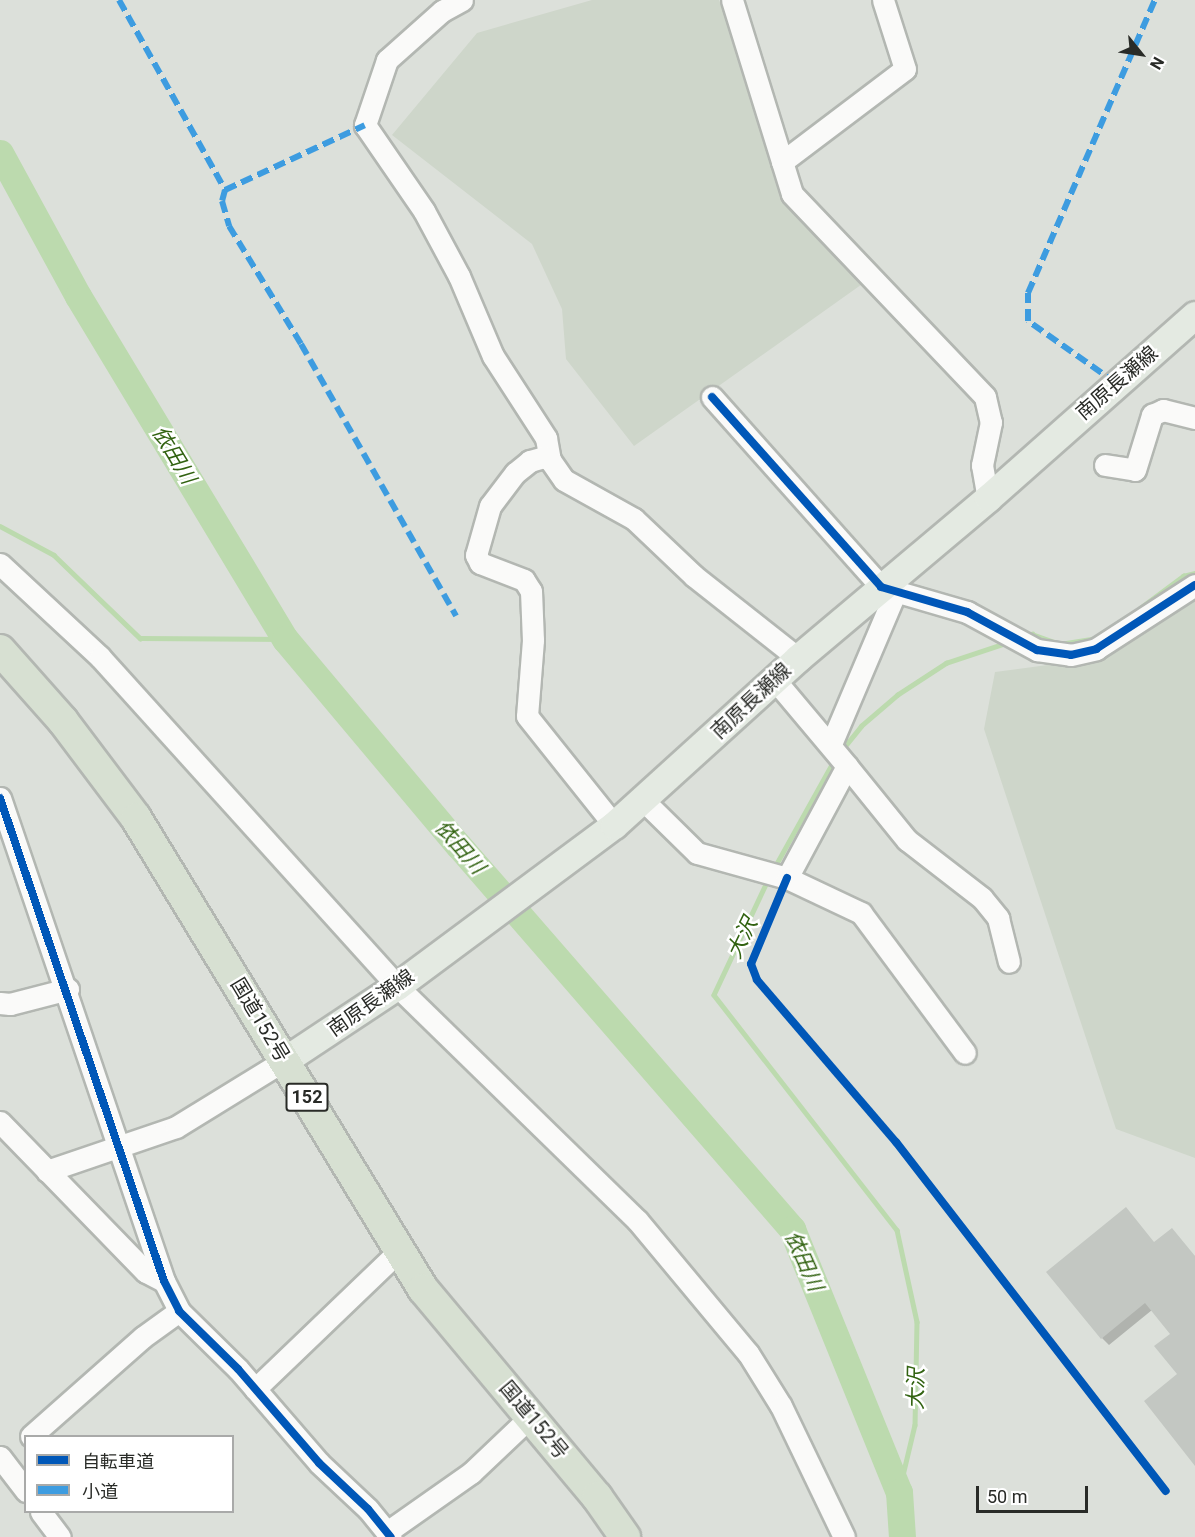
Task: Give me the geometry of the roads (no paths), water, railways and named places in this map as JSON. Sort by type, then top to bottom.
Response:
[{"type":"highway","name":"国道152号","points":[[0,650],[63,721],[136,818],[423,1289],[531,1416],[625,1537]]},
{"type":"main road","name":"南原長瀬線","points":[[285,1060],[397,986],[644,801],[774,679],[888,590],[988,498],[1195,315]]},
{"type":"street","points":[[462,0],[442,10],[387,60],[365,125],[424,210],[459,276],[493,356],[546,438],[550,460],[564,480],[634,519],[694,576],[798,658]]},
{"type":"street","points":[[732,0],[756,67],[792,194],[985,397],[992,422],[982,465],[988,498]]},
{"type":"street","points":[[782,162],[905,69],[883,0]]},
{"type":"street","points":[[712,396],[888,590],[967,612],[1037,650],[1071,655],[1096,649],[1195,585]]},
{"type":"street","points":[[1105,465],[1135,470],[1152,415],[1163,410],[1195,418]]},
{"type":"street","points":[[550,460],[544,457],[530,461],[509,481],[490,506],[476,555],[480,563],[524,580],[531,591],[533,640],[527,716],[614,825]]},
{"type":"street","points":[[0,564],[108,666],[397,986],[637,1220],[748,1353],[781,1406],[844,1537]]},
{"type":"street","points":[[831,744],[888,590]]},
{"type":"street","points":[[774,679],[831,744],[907,840],[982,898],[998,918],[1009,962]]},
{"type":"street","points":[[788,878],[847,766]]},
{"type":"street","points":[[0,798],[68,989],[164,1281],[179,1311],[255,1389],[319,1463],[389,1535],[471,1473],[531,1416]]},
{"type":"street","points":[[644,801],[697,853],[788,878],[861,913],[965,1053]]},
{"type":"street","points":[[0,1003],[10,1004],[68,989]]},
{"type":"street","points":[[47,1172],[176,1127],[285,1060]]},
{"type":"street","points":[[0,1122],[146,1272],[164,1281]]},
{"type":"street","points":[[255,1389],[399,1251]]},
{"type":"street","points":[[33,1435],[143,1337],[179,1311]]},
{"type":"street","points":[[24,1443],[1,1462],[24,1489]]},
{"type":"street","points":[[42,1513],[60,1537]]},
{"type":"waterway","name":"依田川","points":[[0,153],[78,296],[285,639],[459,846],[792,1229],[899,1492],[902,1537]]},
{"type":"waterway","points":[[0,526],[54,555],[140,638],[285,639]]},
{"type":"waterway","name":"大沢","points":[[1140,608],[1183,576],[1195,573]]},
{"type":"waterway","name":"大沢","points":[[1026,637],[1032,634],[1060,644],[1096,638]]},
{"type":"waterway","name":"大沢","points":[[841,751],[861,726],[897,695],[946,663],[1009,642]]},
{"type":"waterway","name":"大沢","points":[[774,868],[834,760]]},
{"type":"waterway","name":"大沢","points":[[769,878],[714,995],[897,1230],[917,1322],[915,1425],[899,1492]]}]
